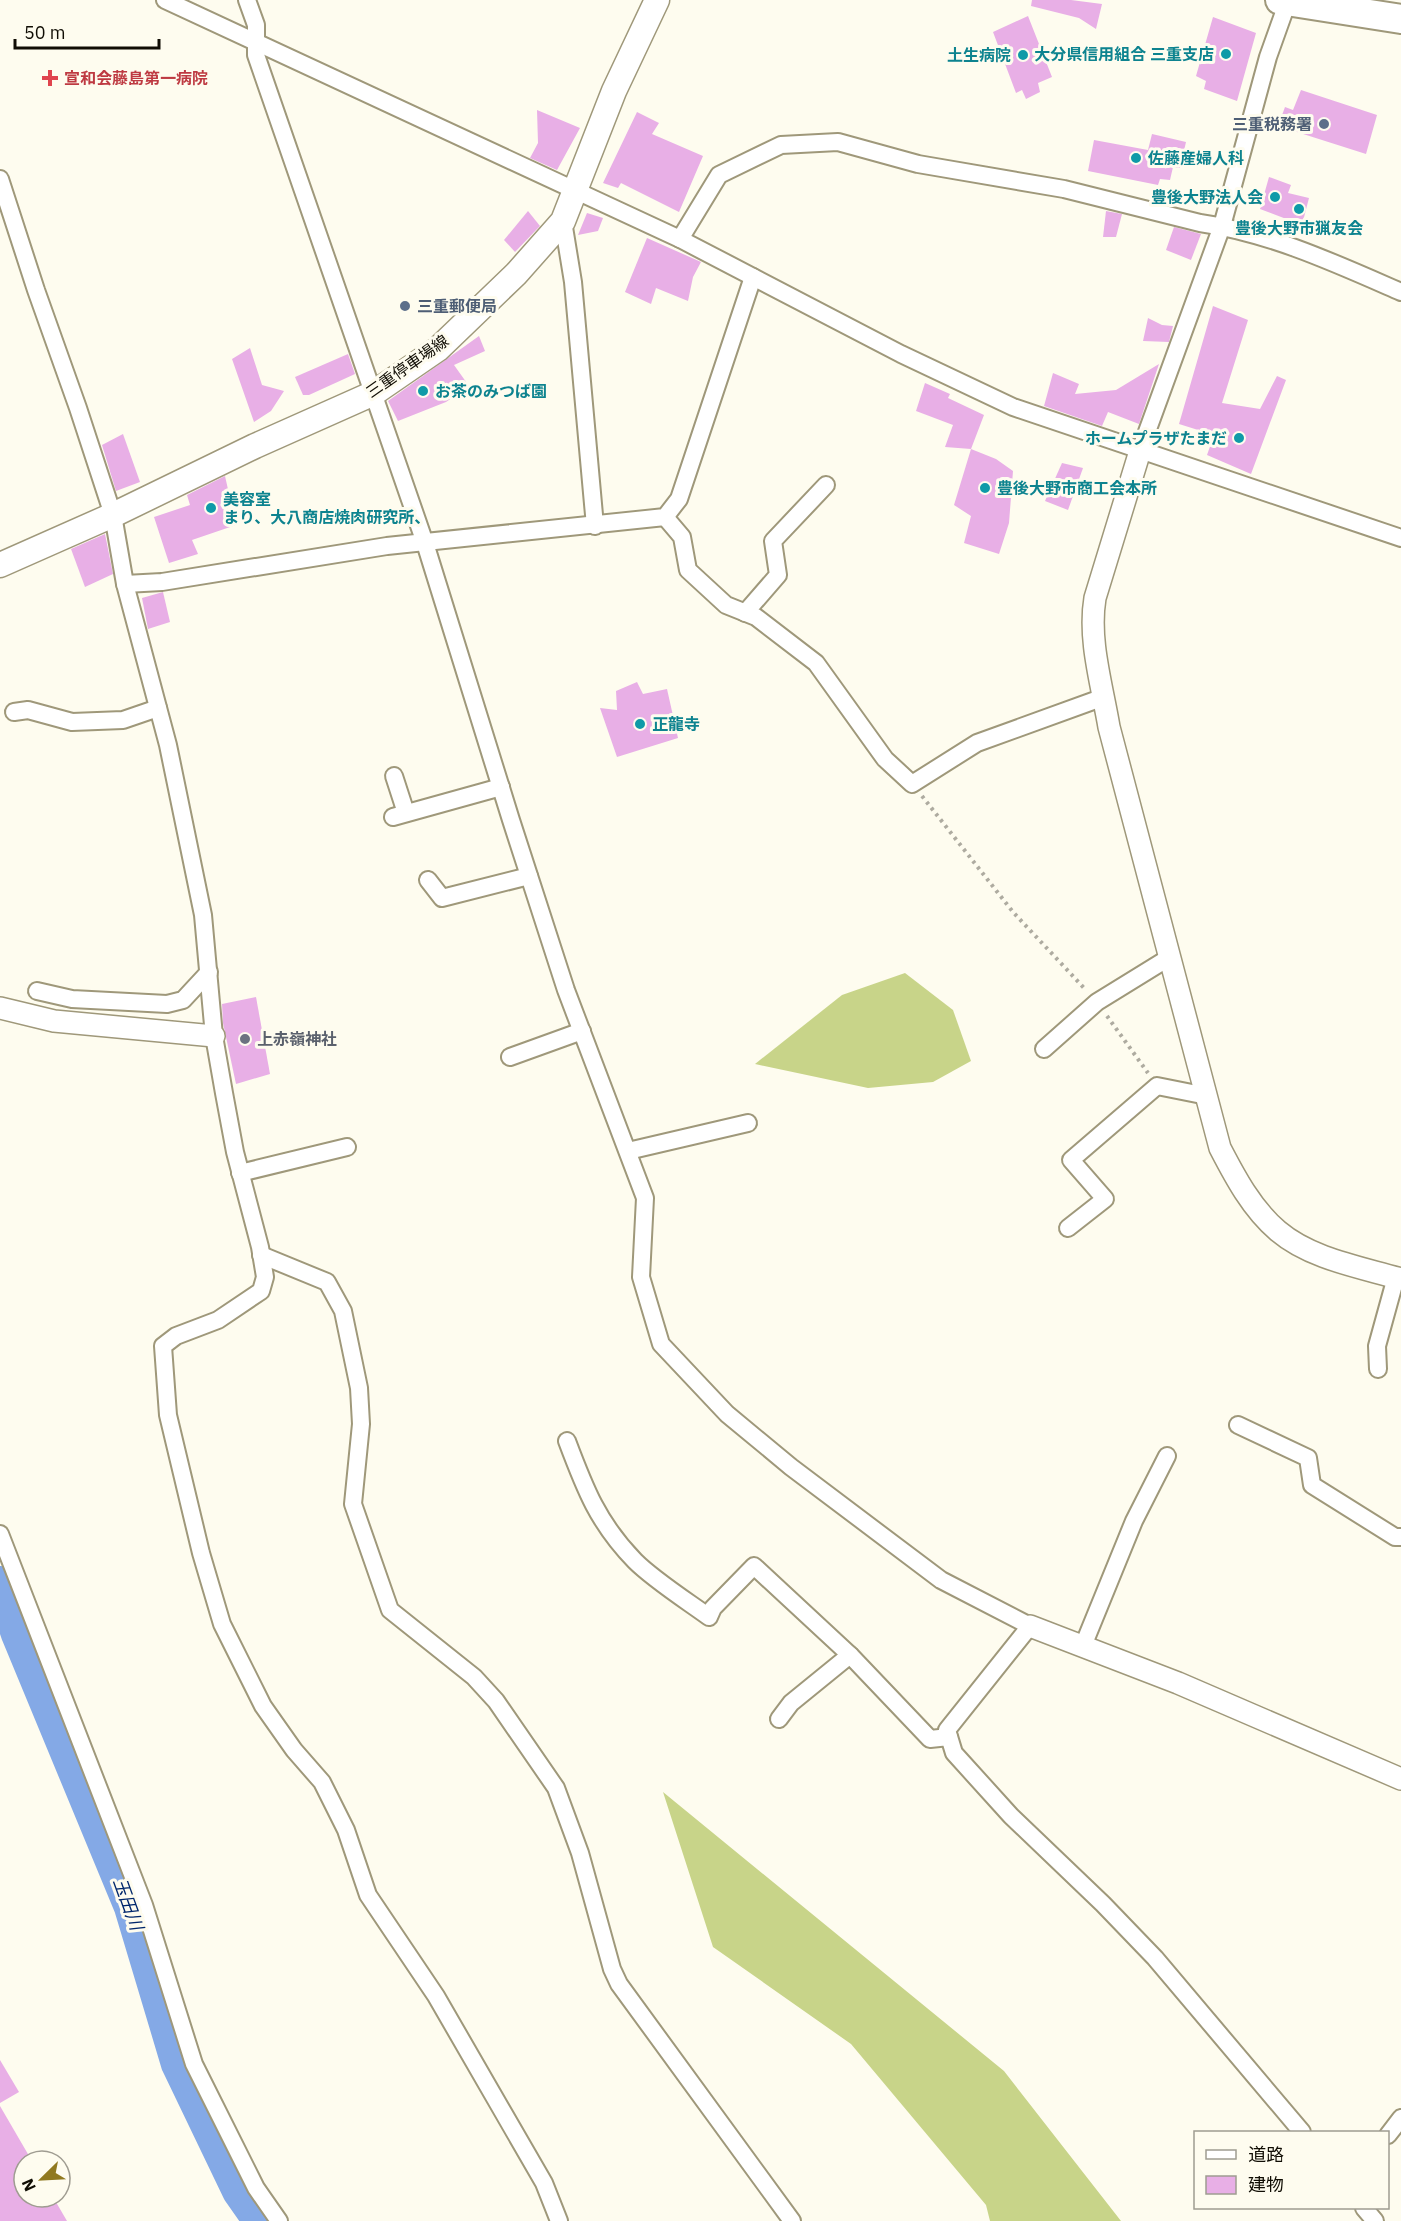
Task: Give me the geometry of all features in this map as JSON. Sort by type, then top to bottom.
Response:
[{"type":"highway","points":[[1285,0],[1401,19]]},
{"type":"main road","name":"三重停車場線","points":[[0,565],[374,393],[446,341],[516,274],[563,221],[614,91],[657,0]]},
{"type":"street","points":[[165,0],[680,239],[901,354],[1012,407],[1401,538]]},
{"type":"street","points":[[247,0],[256,25],[256,55],[425,543],[566,990],[645,1198],[641,1277],[661,1344],[727,1414],[791,1467],[941,1580],[1030,1626],[1178,1683],[1401,1779]]},
{"type":"street","points":[[1285,0],[1222,226],[1140,451],[1095,598],[1092,617],[1109,727],[1220,1148],[1236,1179],[1253,1204],[1278,1231],[1310,1251],[1399,1278],[1377,1346],[1378,1369]]},
{"type":"street","points":[[680,239],[719,175],[781,145],[838,142],[918,164],[1064,189],[1222,226],[1255,235],[1336,264],[1401,292]]},
{"type":"street","points":[[0,179],[113,515],[125,584],[168,745],[203,915],[214,1036],[232,1140],[265,1277],[261,1291],[218,1320],[176,1336],[163,1346],[168,1414],[201,1553],[222,1624],[262,1706],[294,1750],[322,1782],[346,1830],[368,1895],[436,1996],[544,2183],[559,2221]]},
{"type":"street","points":[[563,221],[573,282],[595,526]]},
{"type":"street","points":[[125,584],[162,582],[387,546],[665,517],[679,499],[753,277]]},
{"type":"street","points":[[745,613],[778,575],[773,541],[826,485]]},
{"type":"street","points":[[665,517],[682,537],[688,570],[726,605],[756,616],[816,663],[885,759],[912,784],[977,743],[1104,697]]},
{"type":"street","points":[[14,712],[28,710],[72,722],[123,720],[158,708]]},
{"type":"street","points":[[394,776],[399,815],[501,788]]},
{"type":"street","points":[[428,880],[442,898],[529,876]]},
{"type":"street","points":[[1044,1049],[1098,1002],[1170,957]]},
{"type":"street","points":[[37,991],[72,999],[167,1004],[183,1000],[209,972]]},
{"type":"street","points":[[0,1008],[54,1021],[214,1036]]},
{"type":"street","points":[[510,1057],[582,1031]]},
{"type":"street","points":[[1068,1228],[1105,1200],[1071,1160],[1157,1086],[1207,1096]]},
{"type":"street","points":[[628,1151],[748,1123]]},
{"type":"street","points":[[240,1173],[347,1147]]},
{"type":"street","points":[[261,1255],[327,1282],[343,1311],[359,1397],[361,1424],[353,1504],[390,1610],[474,1677],[489,1693],[556,1788],[580,1852],[612,1969],[620,1984],[792,2221]]},
{"type":"street","points":[[1238,1425],[1308,1458],[1312,1485],[1395,1537],[1401,1537]]},
{"type":"street","points":[[567,1441],[586,1492],[607,1526],[636,1562],[709,1617],[713,1608],[754,1566],[850,1655],[930,1739],[950,1737]]},
{"type":"street","points":[[1083,1646],[1134,1521],[1167,1456]]},
{"type":"street","points":[[0,1534],[144,1905],[194,2064],[256,2188],[279,2221]]},
{"type":"street","points":[[1030,1626],[947,1730],[954,1753],[1011,1816],[1103,1904],[1155,1958],[1300,2131]]},
{"type":"street","points":[[779,1719],[791,1702],[850,1655]]},
{"type":"street","points":[[1389,2134],[1401,2118]]},
{"type":"street","points":[[1365,2209],[1375,2221]]},
{"type":"path","points":[[912,784],[1013,912],[1098,1002],[1157,1086]]},
{"type":"green space","points":[[905,973],[953,1010],[971,1061],[933,1082],[868,1088],[755,1064],[842,995]]},
{"type":"green space","points":[[663,1792],[1004,2071],[1121,2221],[990,2221],[986,2205],[851,2044],[713,1947]]},
{"type":"building","points":[[1032,0],[1071,0],[1102,4],[1096,29],[1079,18],[1031,6]]},
{"type":"building","name":"土生病院","points":[[1028,16],[1052,77],[1038,83],[1040,92],[1026,99],[1022,90],[1016,93],[993,32]]},
{"type":"building","name":"大分県信用組合 三重支店","points":[[1213,17],[1256,33],[1237,101],[1204,89],[1206,81],[1196,76]]},
{"type":"building","points":[[1301,90],[1377,115],[1366,154],[1278,126],[1285,107],[1293,110]]},
{"type":"building","points":[[537,110],[580,128],[557,170],[530,158],[538,143]]},
{"type":"building","points":[[637,112],[659,123],[652,134],[703,156],[679,212],[621,183],[618,188],[603,183]]},
{"type":"building","name":"佐藤産婦人科","points":[[1152,134],[1186,142],[1180,168],[1173,167],[1170,180],[1160,179],[1158,185],[1088,171],[1094,140],[1148,150]]},
{"type":"building","points":[[1269,177],[1291,185],[1288,193],[1309,198],[1302,225],[1260,209]]},
{"type":"building","points":[[528,211],[540,226],[515,252],[504,240]]},
{"type":"building","points":[[1106,211],[1122,214],[1116,237],[1103,237]]},
{"type":"building","points":[[587,213],[603,218],[598,231],[578,235]]},
{"type":"building","points":[[1174,227],[1201,234],[1191,260],[1166,250]]},
{"type":"building","points":[[647,238],[701,262],[693,277],[688,301],[656,288],[651,304],[625,292]]},
{"type":"building","points":[[1213,306],[1248,320],[1222,403],[1260,409],[1277,376],[1286,380],[1251,474],[1207,455],[1214,435],[1179,424]]},
{"type":"building","points":[[1148,318],[1162,325],[1173,326],[1169,342],[1143,341]]},
{"type":"building","points":[[479,336],[485,351],[454,365],[469,386],[446,402],[398,421],[388,401]]},
{"type":"building","points":[[250,348],[262,385],[284,391],[271,411],[254,422],[232,359]]},
{"type":"building","points":[[348,354],[355,374],[309,395],[303,395],[295,377]]},
{"type":"building","points":[[1159,364],[1139,424],[1108,412],[1102,426],[1044,406],[1053,373],[1079,384],[1075,394],[1116,390]]},
{"type":"building","points":[[925,383],[950,394],[948,398],[984,415],[971,449],[945,447],[953,425],[916,411]]},
{"type":"building","points":[[123,434],[140,482],[116,491],[102,445]]},
{"type":"building","name":"豊後大野市商工会本所","points":[[971,449],[996,459],[1013,471],[1009,523],[999,554],[964,543],[971,516],[954,505]]},
{"type":"building","points":[[1062,463],[1083,468],[1068,510],[1045,501]]},
{"type":"building","points":[[225,476],[236,525],[192,540],[198,554],[169,563],[154,517],[190,505],[187,495]]},
{"type":"building","points":[[105,534],[113,574],[85,587],[71,549]]},
{"type":"building","points":[[163,592],[170,622],[148,629],[142,598]]},
{"type":"building","name":"正龍寺","points":[[637,682],[643,694],[667,689],[678,738],[617,757],[600,708],[617,710],[616,691]]},
{"type":"building","name":"上赤嶺神社","points":[[256,997],[270,1074],[236,1084],[223,1023],[222,1004]]},
{"type":"building","points":[[0,2060],[19,2092],[0,2103]]},
{"type":"building","points":[[0,2106],[25,2149],[12,2149],[12,2209],[60,2209],[67,2221],[0,2221]]},
{"type":"waterway","name":"玉田川","points":[[0,1583],[18,1634],[131,1907],[178,2064],[239,2191],[260,2221]]},
{"type":"place","name":"大分県信用組合 三重支店","points":[[1226,54]]},
{"type":"place","name":"土生病院","points":[[1023,55]]},
{"type":"place","name":"宣和会藤島第一病院","points":[[50,78]]},
{"type":"place","name":"三重税務署","points":[[1324,124]]},
{"type":"place","name":"佐藤産婦人科","points":[[1136,158]]},
{"type":"place","name":"豊後大野法人会","points":[[1275,197]]},
{"type":"place","name":"豊後大野市猟友会","points":[[1299,209]]},
{"type":"place","name":"三重郵便局","points":[[405,306]]},
{"type":"place","name":"お茶のみつば園","points":[[423,391]]},
{"type":"place","name":"ホームプラザたまだ","points":[[1239,438]]},
{"type":"place","name":"豊後大野市商工会本所","points":[[985,488]]},
{"type":"place","name":"美容室 まり、大八商店焼肉研究所、","points":[[211,508]]},
{"type":"place","name":"正龍寺","points":[[640,724]]},
{"type":"place","name":"上赤嶺神社","points":[[245,1039]]}]
